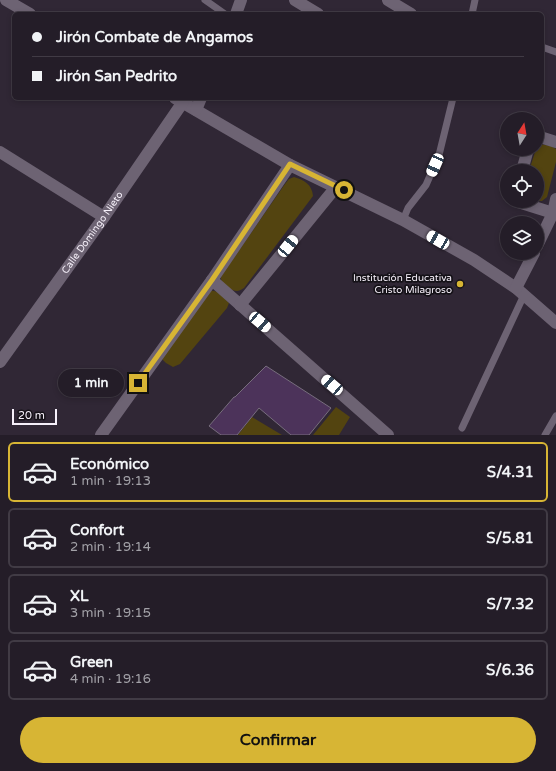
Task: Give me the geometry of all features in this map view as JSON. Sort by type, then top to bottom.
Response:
[{"type":"street","points":[[6,0],[27,12]]},
{"type":"street","points":[[237,12],[241,0]]},
{"type":"street","points":[[295,0],[315,12]]},
{"type":"street","points":[[388,0],[408,12]]},
{"type":"street","points":[[179,100],[290,164],[403,220],[474,260],[520,292],[556,323]]},
{"type":"street","name":"Calle Domingo Nieto","points":[[0,362],[104,217],[179,100]]},
{"type":"street","points":[[196,110],[200,100]]},
{"type":"street","points":[[544,138],[556,142]]},
{"type":"street","points":[[0,152],[104,217]]},
{"type":"street","points":[[101,435],[212,280],[290,164]]},
{"type":"street","points":[[240,305],[336,187]]},
{"type":"street","points":[[544,232],[553,213],[556,199]]},
{"type":"street","points":[[537,208],[553,213]]},
{"type":"street","points":[[520,292],[531,260]]},
{"type":"street","points":[[212,280],[388,435]]},
{"type":"lane","points":[[205,0],[222,12]]},
{"type":"lane","points":[[472,12],[475,0]]},
{"type":"lane","points":[[544,49],[556,52]]},
{"type":"lane","points":[[403,220],[408,208],[426,185],[439,155],[453,100]]},
{"type":"lane","points":[[462,428],[520,292]]},
{"type":"lane","points":[[545,435],[556,416]]},
{"type":"shaded area","points":[[544,145],[556,149],[556,162],[547,197],[544,199],[544,164],[531,164],[534,156],[544,156]]},
{"type":"shaded area","points":[[294,177],[307,183],[311,188],[313,196],[244,288],[237,291],[230,289],[222,281],[221,276],[285,184],[289,179]]},
{"type":"shaded area","points":[[210,291],[218,292],[223,296],[229,303],[227,308],[180,364],[173,367],[162,359]]},
{"type":"shaded area","points":[[336,407],[350,417],[339,435],[313,435]]},
{"type":"shaded area","points":[[252,417],[282,435],[238,435]]},
{"type":"building","points":[[266,366],[331,408],[309,435],[291,435],[259,408],[237,435],[221,435],[209,426],[234,397]]},
{"type":"place","name":"Institución Educativa Cristo Milagroso","points":[[460,284]]},
{"type":"route","points":[[138,383],[212,280],[290,164],[344,190]]}]
